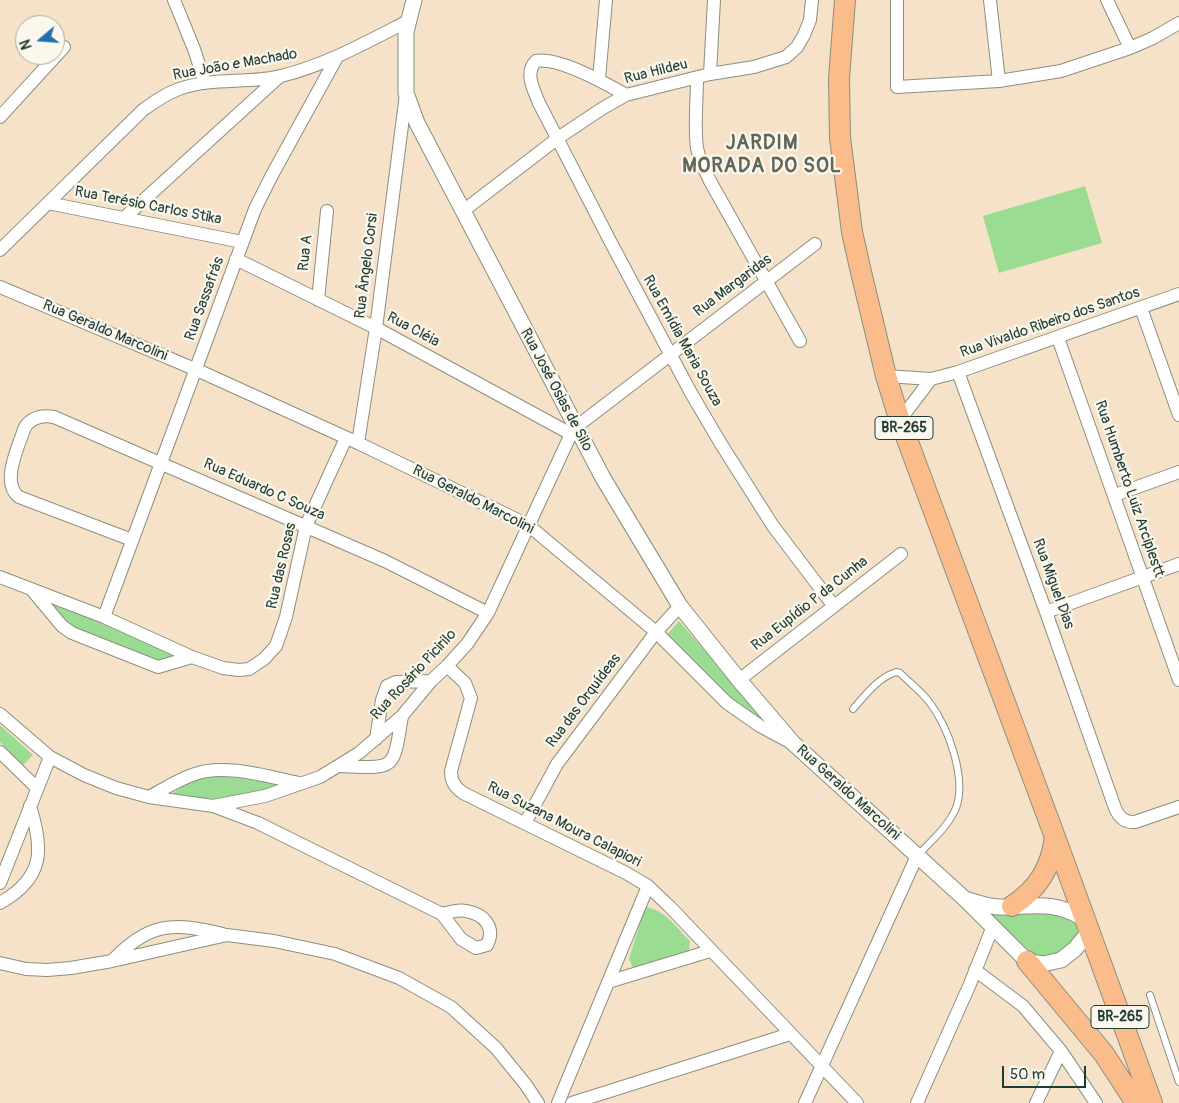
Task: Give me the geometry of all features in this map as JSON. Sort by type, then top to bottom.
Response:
[{"type":"highway","name":"BR-265","points":[[845,0],[839,78],[840,138],[852,232],[886,376],[900,420],[1152,1103]]},
{"type":"highway","points":[[1012,906],[1024,898],[1043,877],[1049,865],[1055,837]]},
{"type":"highway","points":[[1027,961],[1104,1054],[1136,1103]]},
{"type":"street","points":[[174,0],[194,48],[205,83]]},
{"type":"street","name":"Rua José Osias de Silo","points":[[414,0],[408,22],[406,93],[418,123],[574,431],[680,606],[739,680],[793,743]]},
{"type":"street","points":[[606,0],[599,80],[626,95]]},
{"type":"street","points":[[710,74],[714,0]]},
{"type":"street","name":"Rua Hildeu","points":[[463,211],[558,138],[626,95],[710,74],[754,67],[786,57],[797,47],[804,36],[810,20],[812,0]]},
{"type":"street","points":[[897,0],[897,87],[1000,81],[1061,71],[1130,48],[1179,23]]},
{"type":"street","points":[[990,0],[1000,81]]},
{"type":"street","points":[[1107,0],[1130,48]]},
{"type":"street","name":"Rua João e Machado","points":[[0,250],[142,110],[164,95],[181,88],[205,83],[280,76],[337,57],[408,22]]},
{"type":"street","name":"Rua Sassafrás","points":[[104,617],[242,242],[272,175],[337,57]]},
{"type":"street","name":"Rua Emídia Maria Souza","points":[[599,80],[546,60],[536,61],[532,65],[530,76],[539,102],[670,355],[721,444],[773,526],[833,606]]},
{"type":"street","points":[[0,117],[48,65]]},
{"type":"street","points":[[124,218],[280,76]]},
{"type":"street","points":[[697,78],[697,150],[710,181],[800,342]]},
{"type":"street","name":"Rua Ângelo Corsi","points":[[352,440],[376,328],[406,93]]},
{"type":"street","name":"Rua Terésio Carlos Stika","points":[[48,203],[242,242]]},
{"type":"street","name":"Rua A","points":[[318,300],[327,210]]},
{"type":"street","name":"Rua Margaridas","points":[[574,431],[815,244]]},
{"type":"street","name":"Rua Cléia","points":[[236,259],[376,328],[574,431]]},
{"type":"street","name":"Rua Geraldo Marcolini","points":[[0,287],[196,370],[352,440],[528,525],[656,632],[727,704],[760,726],[793,743],[966,900],[1027,961]]},
{"type":"street","name":"Rua Vivaldo Ribeiro dos Santos","points":[[886,376],[931,379],[958,372],[1179,294]]},
{"type":"street","points":[[1141,308],[1179,415]]},
{"type":"street","name":"Rua Humberto Luiz Arciplestt","points":[[1058,338],[1142,577],[1175,658],[1179,680]]},
{"type":"street","name":"Rua Miguel Dias","points":[[958,372],[1115,808],[1122,819],[1130,823],[1179,806]]},
{"type":"street","points":[[900,420],[931,379]]},
{"type":"street","name":"Rua Eduardo C Souza","points":[[132,540],[19,497],[14,493],[10,474],[12,464],[25,427],[33,419],[48,416],[54,417],[385,560],[489,611]]},
{"type":"street","name":"Rua Rosário Picirilo","points":[[213,806],[265,796],[320,777],[340,766],[376,739],[402,716],[431,681],[467,644],[489,611],[574,431]]},
{"type":"street","name":"Rua das Rosas","points":[[0,576],[31,590],[104,617],[192,657],[224,668],[249,669],[264,659],[276,646],[286,617],[306,526],[352,440]]},
{"type":"street","points":[[1115,496],[1179,472]]},
{"type":"street","name":"Rua Eupídio P da Cunha","points":[[739,680],[901,554]]},
{"type":"street","points":[[1046,612],[1179,564]]},
{"type":"street","points":[[31,590],[62,626],[72,633],[158,667],[192,657]]},
{"type":"street","name":"Rua das Orquídeas","points":[[525,823],[557,764],[656,632],[680,606]]},
{"type":"street","name":"Rua Suzana Moura Calapiori","points":[[447,666],[465,683],[471,698],[453,763],[451,779],[453,784],[463,793],[626,873],[648,886],[558,1103]]},
{"type":"street","points":[[376,739],[382,700],[387,686],[396,682],[431,681]]},
{"type":"street","points":[[0,714],[50,757],[84,775],[108,785],[149,796],[213,806],[258,823],[442,914]]},
{"type":"street","points":[[340,766],[374,767],[388,764],[394,758],[402,716]]},
{"type":"street","points":[[0,752],[37,788]]},
{"type":"street","points":[[0,883],[50,757]]},
{"type":"street","points":[[149,796],[189,776],[208,770],[240,772],[301,784]]},
{"type":"street","points":[[0,903],[24,886],[34,872],[39,845],[38,830],[30,806]]},
{"type":"street","points":[[805,1103],[917,856]]},
{"type":"street","points":[[648,886],[857,1103]]},
{"type":"street","name":"Rua Geraldo Marcolini","points":[[966,900],[990,906],[1059,907],[1070,910],[1086,925]]},
{"type":"street","points":[[1027,961],[1042,964],[1061,960],[1075,949],[1086,925]]},
{"type":"street","points":[[112,961],[137,939],[154,930],[172,926],[195,927],[227,935],[274,941],[335,954],[399,978],[450,1007],[496,1048],[538,1103]]},
{"type":"street","points":[[917,1103],[993,926]]},
{"type":"street","points":[[0,963],[26,969],[47,970],[112,961],[227,935]]},
{"type":"street","points":[[608,982],[710,951]]},
{"type":"street","points":[[975,970],[1023,1006],[1061,1050],[1096,1103]]},
{"type":"street","points":[[572,1103],[790,1034]]},
{"type":"street","points":[[1036,1103],[1061,1050]]},
{"type":"lane","points":[[853,709],[878,682],[885,676],[896,672],[900,673],[929,702],[942,722],[952,748],[959,795],[956,808],[949,822],[917,856]]},
{"type":"lane","points":[[1150,994],[1179,1082]]},
{"type":"green space","points":[[1085,186],[1102,243],[999,273],[983,216]]},
{"type":"green space","points":[[47,600],[183,655],[156,662],[68,629]]},
{"type":"green space","points":[[679,621],[763,718],[758,722],[734,705],[665,637]]},
{"type":"green space","points":[[0,725],[33,755],[22,766],[0,742]]},
{"type":"green space","points":[[213,775],[283,784],[262,794],[208,802],[171,794],[196,778]]},
{"type":"green space","points":[[645,907],[658,911],[675,925],[690,941],[689,951],[633,968],[629,959]]},
{"type":"green space","points":[[996,912],[1060,914],[1074,922],[1077,930],[1076,938],[1064,952],[1045,958],[1036,956],[993,917]]},
{"type":"district","name":"JARDIM MORADA DO SOL","points":[[762,156]]}]
